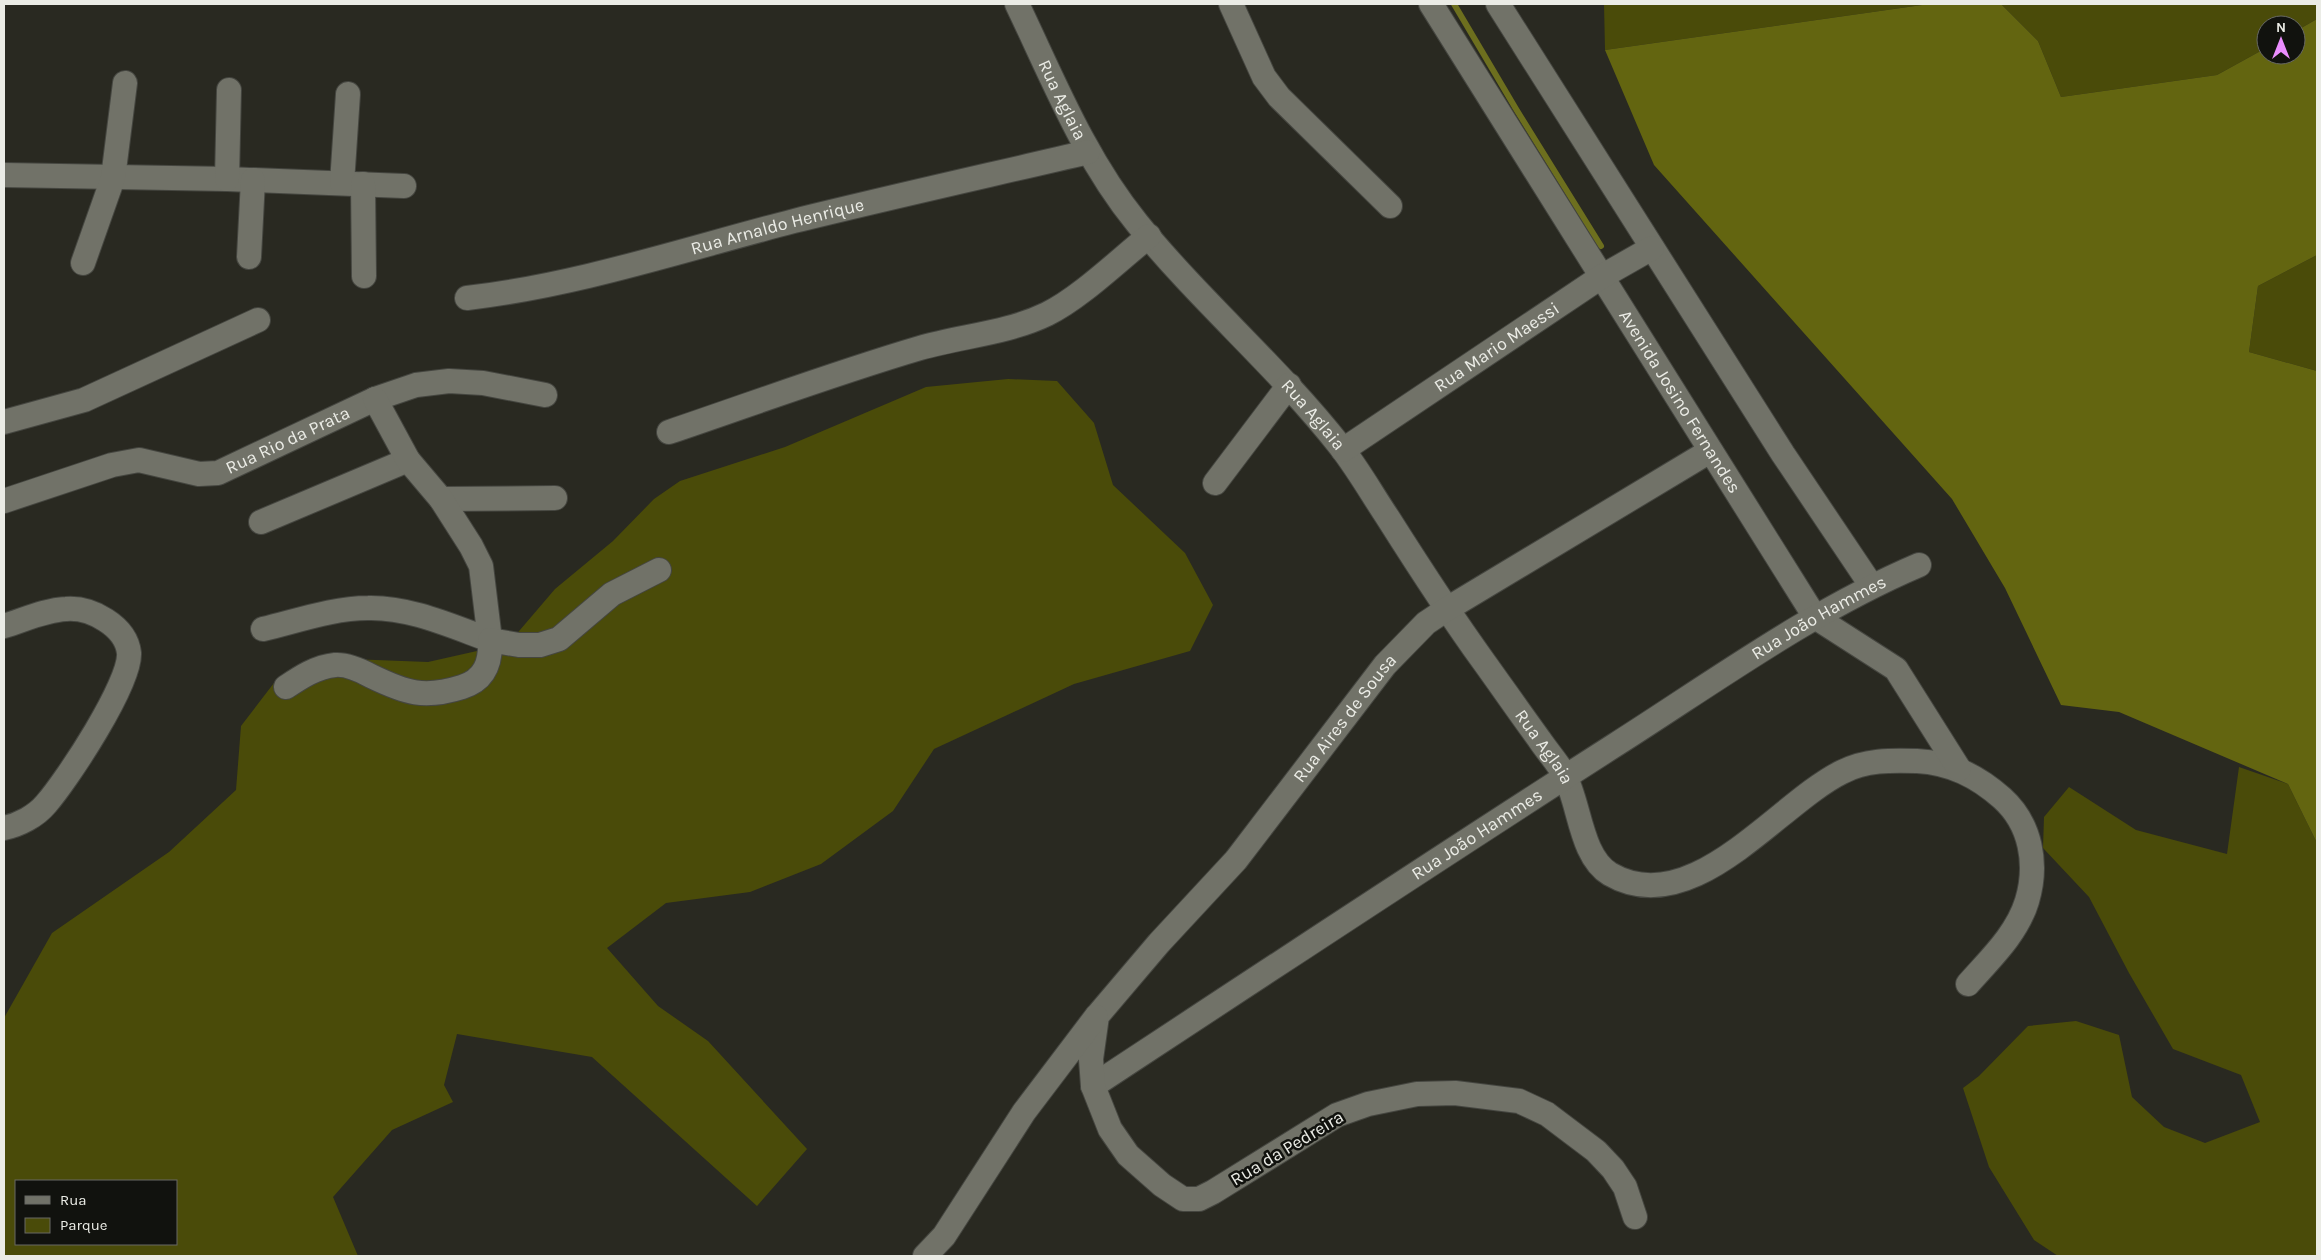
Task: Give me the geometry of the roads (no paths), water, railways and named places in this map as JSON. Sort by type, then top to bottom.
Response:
[{"type":"street","name":"Rua Aglaia","points":[[1017,4],[1088,152],[1136,222],[1223,319],[1289,385],[1343,450],[1447,609],[1565,777],[1588,844],[1605,871],[1624,881],[1652,886],[1680,879],[1725,860],[1816,788],[1843,771],[1884,760],[1934,762],[1959,769]]},
{"type":"street","points":[[1231,4],[1264,77],[1278,97],[1390,206]]},
{"type":"street","name":"Avenida Josino Fernandes","points":[[1431,4],[1815,617],[1896,669],[1959,769]]},
{"type":"street","points":[[1498,4],[1783,454],[1871,585]]},
{"type":"street","points":[[83,263],[113,178],[125,84]]},
{"type":"street","points":[[226,179],[229,90]]},
{"type":"street","points":[[348,94],[352,183],[364,276]]},
{"type":"street","name":"Rua Arnaldo Henrique","points":[[467,298],[515,293],[569,282],[794,221],[1088,152]]},
{"type":"street","points":[[4,176],[226,179],[404,186]]},
{"type":"street","points":[[249,257],[253,180]]},
{"type":"street","points":[[669,432],[897,355],[940,342],[1021,325],[1048,313],[1071,299],[1149,236]]},
{"type":"street","name":"Rua Mario Maessi","points":[[1343,450],[1602,277],[1652,248]]},
{"type":"street","points":[[4,422],[84,400],[258,320]]},
{"type":"street","name":"Rua Rio da Prata","points":[[4,502],[112,465],[139,460],[199,474],[218,473],[375,399],[416,385],[449,381],[483,382],[545,395]]},
{"type":"street","points":[[1215,483],[1289,385]]},
{"type":"street","points":[[286,687],[303,675],[335,665],[349,666],[392,686],[421,695],[441,694],[470,685],[481,677],[490,657],[490,640],[481,566],[459,524],[441,499],[408,460],[375,399]]},
{"type":"street","name":"Rua Aires de Sousa","points":[[925,1256],[944,1236],[1024,1112],[1097,1016],[1159,943],[1236,860],[1385,665],[1426,623],[1447,609],[1710,451]]},
{"type":"street","points":[[261,522],[408,460]]},
{"type":"street","points":[[441,499],[555,498]]},
{"type":"street","name":"Rua João Hammes","points":[[1092,1086],[1565,777],[1815,617],[1871,585],[1919,565]]},
{"type":"street","points":[[263,629],[333,612],[368,608],[408,612],[490,640],[519,645],[540,645],[559,640],[612,594],[659,570]]},
{"type":"street","points":[[4,626],[66,609],[87,611],[108,621],[123,637],[129,652],[127,667],[98,730],[45,805],[31,816],[4,828]]},
{"type":"street","points":[[1959,769],[1997,794],[2016,812],[2030,844],[2033,872],[2028,899],[2017,927],[1968,984]]},
{"type":"street","points":[[1092,1086],[1091,1059],[1097,1016]]},
{"type":"street","name":"Rua da Pedreira","points":[[1092,1086],[1110,1129],[1128,1155],[1162,1185],[1183,1199],[1198,1199],[1213,1192],[1337,1115],[1368,1104],[1417,1094],[1456,1093],[1519,1101],[1547,1114],[1596,1151],[1613,1169],[1625,1187],[1635,1217]]},
{"type":"waterway","points":[[1454,4],[1516,109],[1601,246]]}]
